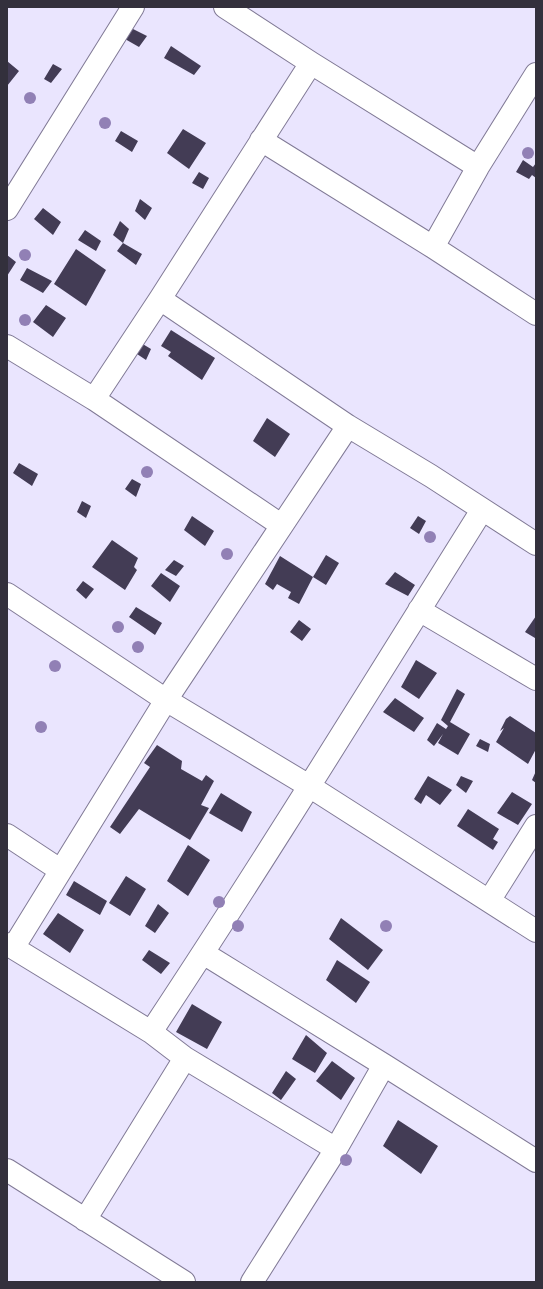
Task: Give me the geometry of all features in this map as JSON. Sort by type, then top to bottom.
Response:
[{"type":"street","points":[[7,209],[133,7]]},
{"type":"street","points":[[225,7],[311,63],[478,167]]},
{"type":"street","points":[[94,399],[311,63]]},
{"type":"street","points":[[433,247],[478,167],[536,74]]},
{"type":"street","points":[[261,140],[433,247],[536,314]]},
{"type":"street","points":[[160,299],[348,426],[431,476],[536,544]]},
{"type":"street","points":[[7,346],[94,399],[281,525]]},
{"type":"street","points":[[336,1149],[185,1058],[151,1032],[10,946],[60,870],[166,700],[348,426]]},
{"type":"street","points":[[151,1032],[309,786],[482,510]]},
{"type":"street","points":[[7,594],[166,700],[309,786],[536,931]]},
{"type":"street","points":[[419,610],[536,679]]},
{"type":"street","points":[[489,901],[536,826]]},
{"type":"street","points":[[7,835],[60,870]]},
{"type":"street","points":[[203,953],[536,1161]]},
{"type":"street","points":[[85,1220],[185,1058]]},
{"type":"street","points":[[252,1282],[336,1149],[384,1065]]},
{"type":"street","points":[[7,1170],[184,1282]]},
{"type":"building","points":[[131,28],[147,36],[139,47],[125,39]]},
{"type":"building","points":[[171,46],[201,66],[194,75],[164,58]]},
{"type":"building","points":[[7,61],[19,71],[7,86]]},
{"type":"building","points":[[53,64],[62,69],[51,83],[44,79]]},
{"type":"building","points":[[183,129],[206,143],[189,169],[167,153]]},
{"type":"building","points":[[121,131],[138,141],[132,152],[115,141]]},
{"type":"building","points":[[523,160],[533,167],[536,163],[536,178],[532,175],[529,179],[516,172]]},
{"type":"building","points":[[199,172],[209,178],[203,189],[192,183]]},
{"type":"building","points":[[140,199],[152,208],[145,220],[135,211]]},
{"type":"building","points":[[43,208],[61,222],[53,235],[34,219]]},
{"type":"building","points":[[120,221],[129,229],[123,243],[113,235]]},
{"type":"building","points":[[85,230],[101,241],[96,251],[78,240]]},
{"type":"building","points":[[123,243],[142,254],[136,265],[117,251]]},
{"type":"building","points":[[76,249],[106,270],[86,306],[54,284]]},
{"type":"building","points":[[7,255],[16,262],[7,276]]},
{"type":"building","points":[[27,268],[52,281],[43,293],[20,280]]},
{"type":"building","points":[[46,305],[66,318],[53,337],[33,322]]},
{"type":"building","points":[[171,330],[215,358],[202,380],[168,356],[171,352],[161,346]]},
{"type":"building","points":[[141,343],[151,349],[146,360],[134,352]]},
{"type":"building","points":[[267,418],[290,434],[275,457],[253,441]]},
{"type":"building","points":[[19,463],[38,474],[32,486],[13,473]]},
{"type":"building","points":[[132,479],[141,484],[136,497],[125,489]]},
{"type":"building","points":[[82,501],[91,506],[86,518],[77,512]]},
{"type":"building","points":[[192,516],[214,531],[205,546],[184,530]]},
{"type":"building","points":[[418,516],[426,521],[419,534],[410,528]]},
{"type":"building","points":[[112,540],[138,558],[134,567],[137,570],[125,590],[92,567]]},
{"type":"building","points":[[326,555],[339,563],[326,585],[313,577]]},
{"type":"building","points":[[280,556],[313,577],[299,604],[288,598],[291,592],[277,584],[273,590],[265,584]]},
{"type":"building","points":[[174,560],[184,566],[176,576],[165,570]]},
{"type":"building","points":[[395,572],[415,585],[408,596],[385,584]]},
{"type":"building","points":[[161,573],[180,586],[170,602],[151,586]]},
{"type":"building","points":[[83,581],[94,589],[86,599],[76,590]]},
{"type":"building","points":[[136,607],[162,623],[155,635],[129,617]]},
{"type":"building","points":[[536,616],[536,637],[535,638],[525,632]]},
{"type":"building","points":[[299,620],[311,629],[302,641],[290,632]]},
{"type":"building","points":[[416,660],[437,673],[419,699],[401,687]]},
{"type":"building","points":[[457,689],[465,694],[450,722],[470,734],[458,755],[438,743],[443,734],[434,746],[427,740],[437,723],[446,729],[448,726],[441,720]]},
{"type":"building","points":[[395,698],[424,718],[414,732],[383,712]]},
{"type":"building","points":[[510,716],[536,733],[536,749],[528,764],[496,742],[504,728],[500,731],[506,719]]},
{"type":"building","points":[[480,739],[490,744],[488,752],[476,746]]},
{"type":"building","points":[[157,745],[182,761],[181,769],[202,781],[206,775],[214,781],[201,805],[209,808],[190,840],[139,809],[120,834],[110,827],[150,767],[144,763]]},
{"type":"building","points":[[536,771],[536,783],[532,780]]},
{"type":"building","points":[[428,776],[452,790],[440,805],[426,795],[421,804],[414,799]]},
{"type":"building","points":[[461,776],[473,781],[466,793],[456,785]]},
{"type":"building","points":[[512,792],[532,804],[518,825],[497,813]]},
{"type":"building","points":[[221,793],[252,812],[242,832],[209,813]]},
{"type":"building","points":[[468,809],[499,829],[493,839],[498,842],[493,850],[457,826]]},
{"type":"building","points":[[188,845],[210,860],[188,896],[167,881]]},
{"type":"building","points":[[126,876],[146,889],[130,916],[109,903]]},
{"type":"building","points":[[74,881],[107,901],[100,915],[66,895]]},
{"type":"building","points":[[158,904],[169,913],[155,933],[145,926]]},
{"type":"building","points":[[58,913],[84,930],[70,953],[43,934]]},
{"type":"building","points":[[341,918],[383,950],[368,970],[329,939]]},
{"type":"building","points":[[149,950],[170,963],[161,974],[142,960]]},
{"type":"building","points":[[337,960],[370,982],[356,1003],[326,980]]},
{"type":"building","points":[[192,1004],[222,1022],[207,1049],[176,1032]]},
{"type":"building","points":[[306,1035],[327,1053],[315,1073],[292,1059]]},
{"type":"building","points":[[332,1061],[355,1078],[341,1100],[316,1081]]},
{"type":"building","points":[[286,1071],[296,1079],[281,1100],[272,1093]]},
{"type":"building","points":[[398,1120],[438,1146],[421,1174],[383,1146]]}]
